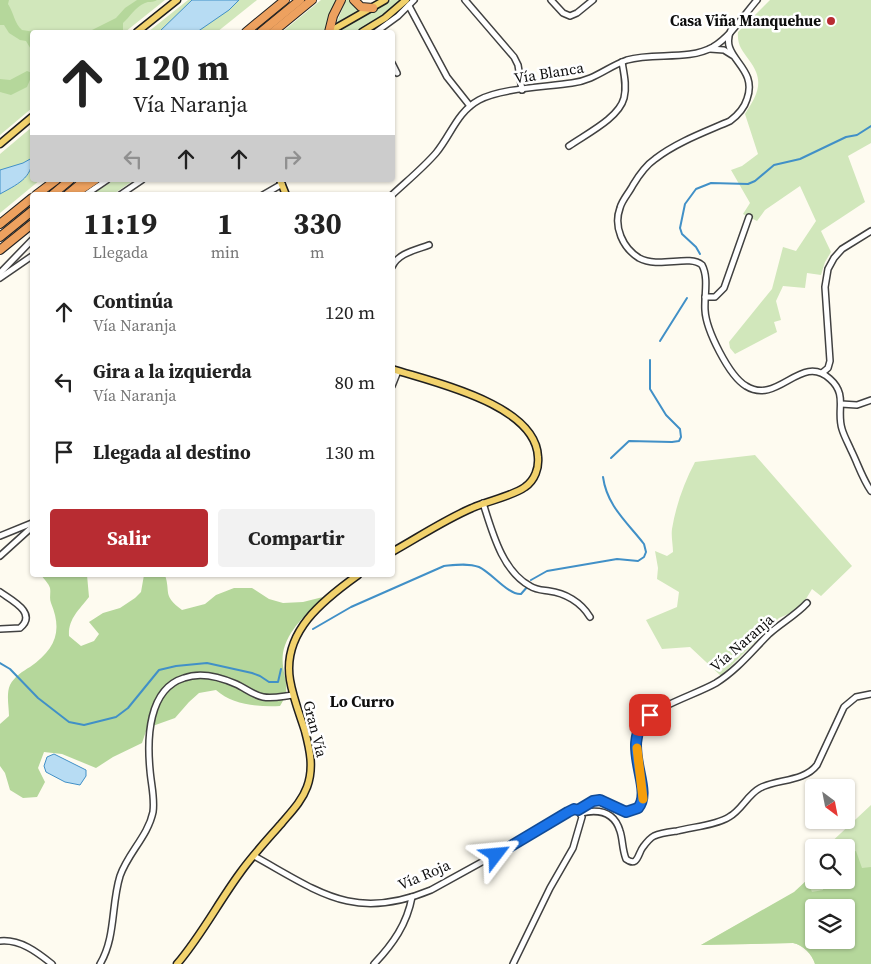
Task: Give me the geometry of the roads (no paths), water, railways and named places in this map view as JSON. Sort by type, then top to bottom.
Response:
[{"type":"highway","points":[[248,30],[285,0]]},
{"type":"highway","points":[[263,30],[300,0]]},
{"type":"highway","points":[[275,30],[312,0]]},
{"type":"highway","points":[[330,30],[340,0]]},
{"type":"highway","points":[[354,0],[361,7],[373,8]]},
{"type":"highway","points":[[40,192],[53,182]]},
{"type":"highway","points":[[56,192],[68,182]]},
{"type":"highway","points":[[71,192],[83,182]]},
{"type":"highway","points":[[77,192],[92,182]]},
{"type":"highway","points":[[0,224],[30,200]]},
{"type":"highway","points":[[0,237],[30,213]]},
{"type":"highway","points":[[0,250],[30,226]]},
{"type":"main road","points":[[140,30],[177,0]]},
{"type":"main road","points":[[333,30],[385,0]]},
{"type":"main road","points":[[365,30],[407,3]]},
{"type":"main road","points":[[0,144],[30,119]]},
{"type":"main road","points":[[395,370],[453,387],[484,400],[519,422],[534,438],[538,460],[537,470],[532,480],[524,488],[483,503],[447,520],[395,550]]},
{"type":"main road","name":"Gran Vía","points":[[177,964],[226,893],[254,856],[298,804],[309,780],[311,766],[310,752],[290,680],[290,658],[293,644],[299,630],[317,608],[356,577]]},
{"type":"street","points":[[378,30],[407,3],[414,0]]},
{"type":"street","points":[[465,0],[514,57],[518,65],[522,90]]},
{"type":"street","points":[[551,0],[563,14],[570,16],[577,14],[593,0]]},
{"type":"street","name":"Vía Blanca","points":[[395,192],[436,152],[459,118],[470,106],[489,96],[585,81],[622,62],[636,58],[699,52],[709,49],[721,41],[758,0]]},
{"type":"street","points":[[407,3],[447,77],[470,106]]},
{"type":"street","points":[[731,30],[728,46],[743,68],[749,81],[748,96],[742,110],[730,121],[683,143],[650,162],[620,206],[618,228],[627,248],[640,258],[654,263],[696,261],[700,263],[704,269],[706,318],[711,334],[718,349],[744,385],[756,390],[769,390],[798,374],[812,371],[822,373],[830,379],[840,395],[842,430],[863,479],[871,491]]},
{"type":"street","points":[[709,49],[724,50],[733,55]]},
{"type":"street","points":[[569,146],[611,117],[621,105],[625,91],[622,62]]},
{"type":"street","points":[[395,69],[397,73]]},
{"type":"street","points":[[89,192],[104,182]]},
{"type":"street","points":[[124,192],[139,182]]},
{"type":"street","points":[[267,192],[281,182]]},
{"type":"street","points":[[705,297],[715,297],[724,288],[749,217]]},
{"type":"street","points":[[822,373],[828,368],[830,361],[825,287],[828,269],[842,249],[871,231]]},
{"type":"street","points":[[0,273],[30,242]]},
{"type":"street","points":[[395,262],[401,255],[429,245]]},
{"type":"street","points":[[0,278],[30,257]]},
{"type":"street","points":[[841,404],[857,405],[871,400]]},
{"type":"street","points":[[483,503],[501,551],[517,576],[532,587],[556,592],[571,598],[580,604],[590,617]]},
{"type":"street","points":[[0,536],[30,524]]},
{"type":"street","points":[[0,556],[30,529]]},
{"type":"street","points":[[0,592],[26,612],[26,618],[24,624],[17,629],[0,629]]},
{"type":"street","name":"Vía Naranja","points":[[579,812],[593,801],[600,800],[623,811],[629,812],[638,808],[643,797],[636,738],[644,721],[656,712],[722,679],[737,667],[770,633],[807,603]]},
{"type":"street","points":[[100,964],[110,940],[120,876],[128,858],[148,826],[152,814],[154,801],[150,769],[150,741],[154,709],[162,693],[175,681],[192,676],[202,676],[224,680],[265,697],[274,698],[293,695]]},
{"type":"street","points":[[513,964],[550,888],[573,848],[578,835],[579,812],[595,810],[605,813],[612,818],[620,829],[626,859],[635,861],[639,858],[643,847],[656,835],[729,817],[742,807],[752,793],[760,788],[800,776],[813,770],[844,706],[856,696],[871,694]]},
{"type":"street","name":"Vía Roja","points":[[254,856],[322,894],[342,901],[370,904],[391,902],[412,897],[440,885],[549,825],[568,812],[574,809],[579,812]]},
{"type":"street","points":[[374,964],[399,933],[407,918],[412,897]]},
{"type":"street","points":[[0,941],[11,941],[21,944],[52,964]]},
{"type":"water","points":[[192,0],[239,0],[229,10],[200,30],[161,30]]},
{"type":"water","points":[[30,159],[30,171],[27,176],[0,194],[0,170]]},
{"type":"water","points":[[54,754],[86,770],[86,776],[80,785],[65,782],[46,772],[44,766],[47,757]]},
{"type":"waterway","points":[[700,254],[696,247],[682,234],[680,228],[685,204],[696,189],[711,183],[748,184],[755,181],[774,165],[800,159],[846,137],[857,135],[871,126]]},
{"type":"waterway","points":[[660,341],[687,298]]},
{"type":"waterway","points":[[611,458],[629,441],[672,442],[679,441],[681,437],[680,429],[666,415],[650,389],[650,360]]},
{"type":"waterway","points":[[531,580],[547,571],[617,559],[638,561],[644,557],[646,552],[644,544],[613,505],[603,477]]},
{"type":"waterway","points":[[313,629],[351,607],[444,566],[466,565],[479,567],[516,593],[521,594],[528,586]]},
{"type":"waterway","points":[[0,663],[10,669],[38,698],[69,722],[84,725],[116,717],[128,708],[159,670],[176,666],[207,663],[252,673],[269,682],[278,682],[281,669]]},
{"type":"place","name":"Casa Viña Manquehue","points":[[831,21]]},
{"type":"district","name":"Lo Curro","points":[[362,701]]}]
